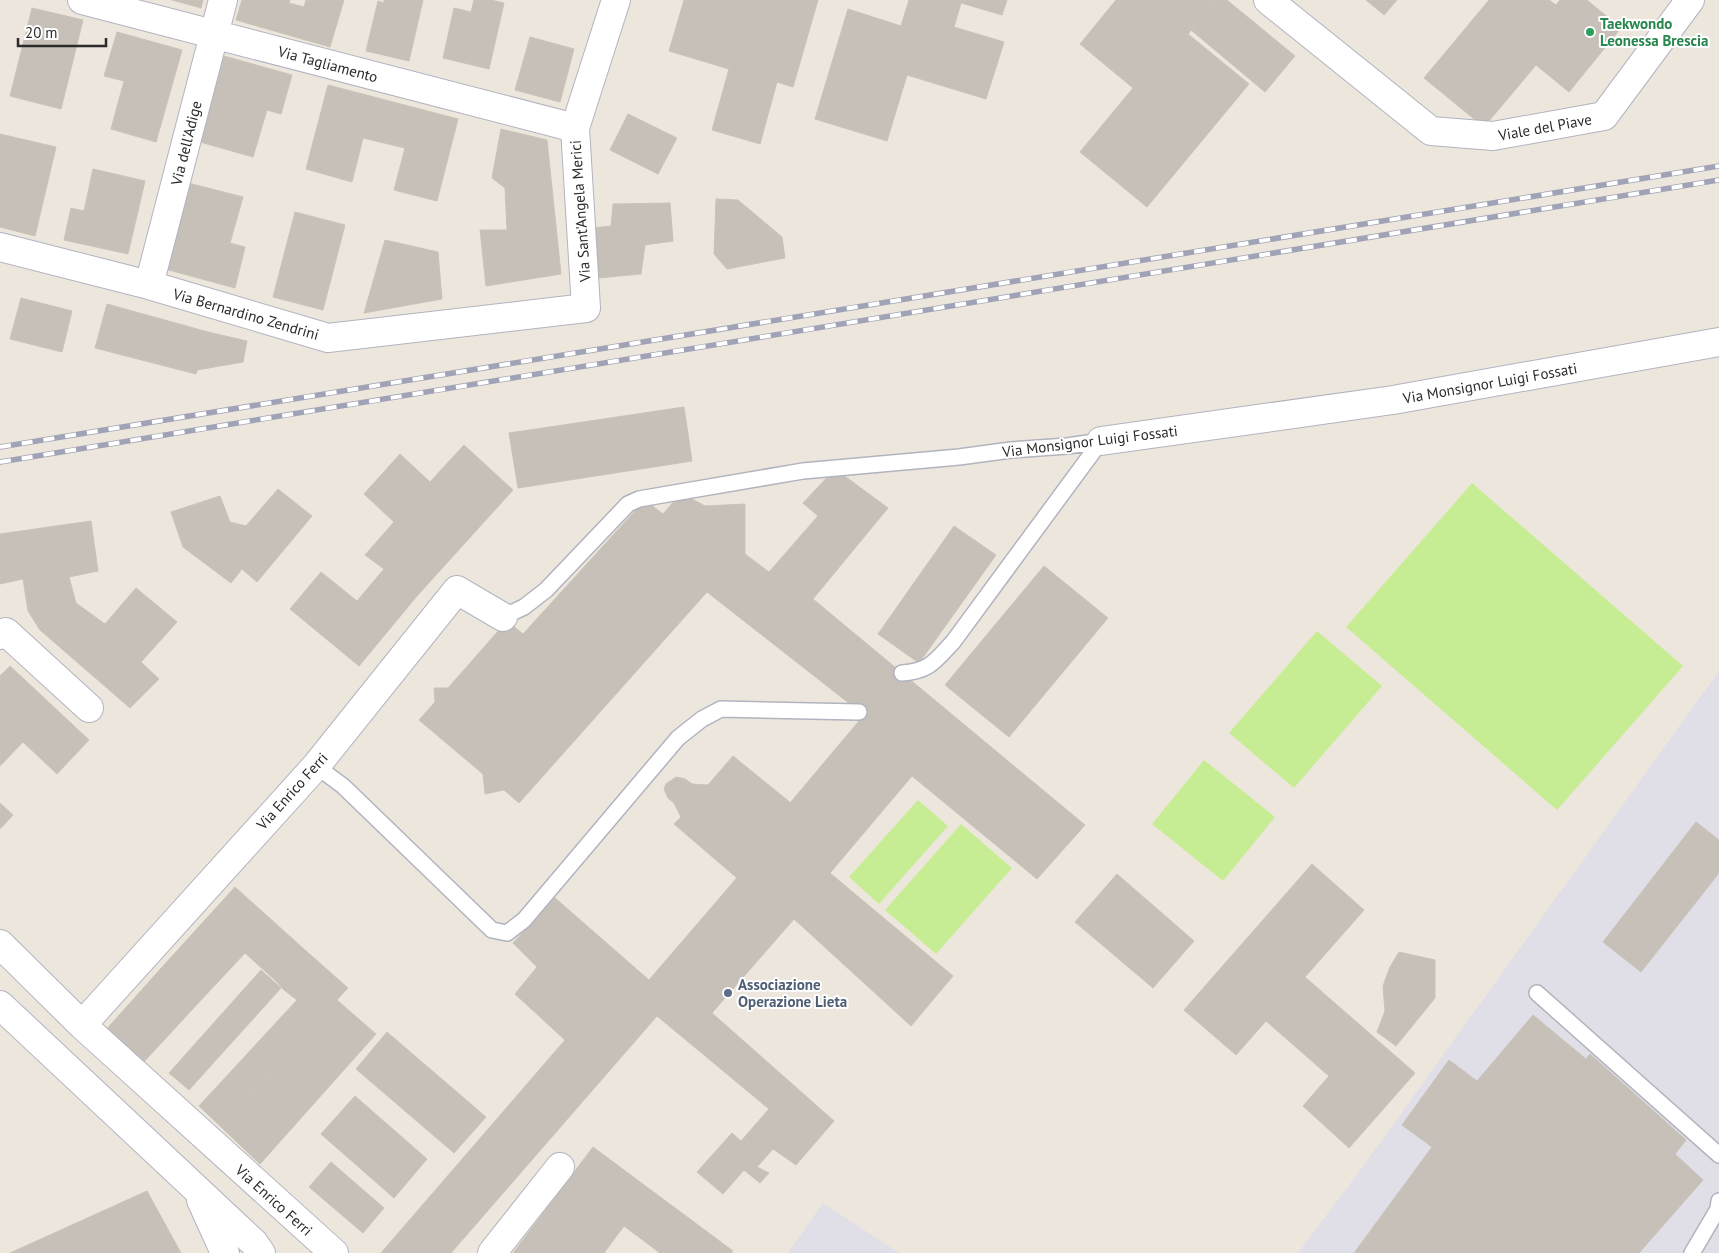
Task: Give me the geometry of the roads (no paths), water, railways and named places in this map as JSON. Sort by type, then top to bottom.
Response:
[{"type":"street","name":"Via Tagliamento","points":[[82,0],[575,128]]},
{"type":"street","name":"Via dell'Adige","points":[[149,285],[223,0]]},
{"type":"street","name":"Via Sant'Angela Merici","points":[[586,308],[575,128],[616,0]]},
{"type":"street","name":"Viale del Piave","points":[[1268,0],[1431,131],[1493,136],[1604,116],[1690,0]]},
{"type":"street","name":"Via Bernardino Zendrini","points":[[0,248],[149,285],[328,338],[586,308]]},
{"type":"street","name":"Via Monsignor Luigi Fossati","points":[[1101,441],[1394,400],[1719,342]]},
{"type":"street","name":"Via Enrico Ferri","points":[[82,1025],[316,766],[457,590],[503,617]]},
{"type":"street","points":[[0,635],[6,632],[89,708]]},
{"type":"street","name":"Via Enrico Ferri","points":[[0,944],[82,1025],[334,1253]]},
{"type":"street","points":[[0,1005],[254,1243],[261,1253]]},
{"type":"street","points":[[492,1253],[560,1167]]},
{"type":"street","points":[[196,1190],[225,1253]]},
{"type":"lane","name":"Via Monsignor Luigi Fossati","points":[[503,617],[524,607],[546,590],[628,504],[639,499],[803,471],[959,457],[1101,441]]},
{"type":"lane","points":[[902,673],[928,668],[953,642],[1101,441]]},
{"type":"lane","points":[[316,766],[343,786],[492,930],[507,933],[524,920],[678,738],[702,719],[721,709],[859,712]]},
{"type":"lane","points":[[1537,993],[1719,1156]]},
{"type":"lane","points":[[1692,1253],[1718,1209],[1719,1201]]},
{"type":"railway","points":[[0,447],[1719,166]]},
{"type":"railway","points":[[0,462],[1719,180]]},
{"type":"place","name":"Taekwondo Leonessa Brescia","points":[[1590,32]]},
{"type":"place","name":"Associazione Operazione Lieta","points":[[728,993]]}]
